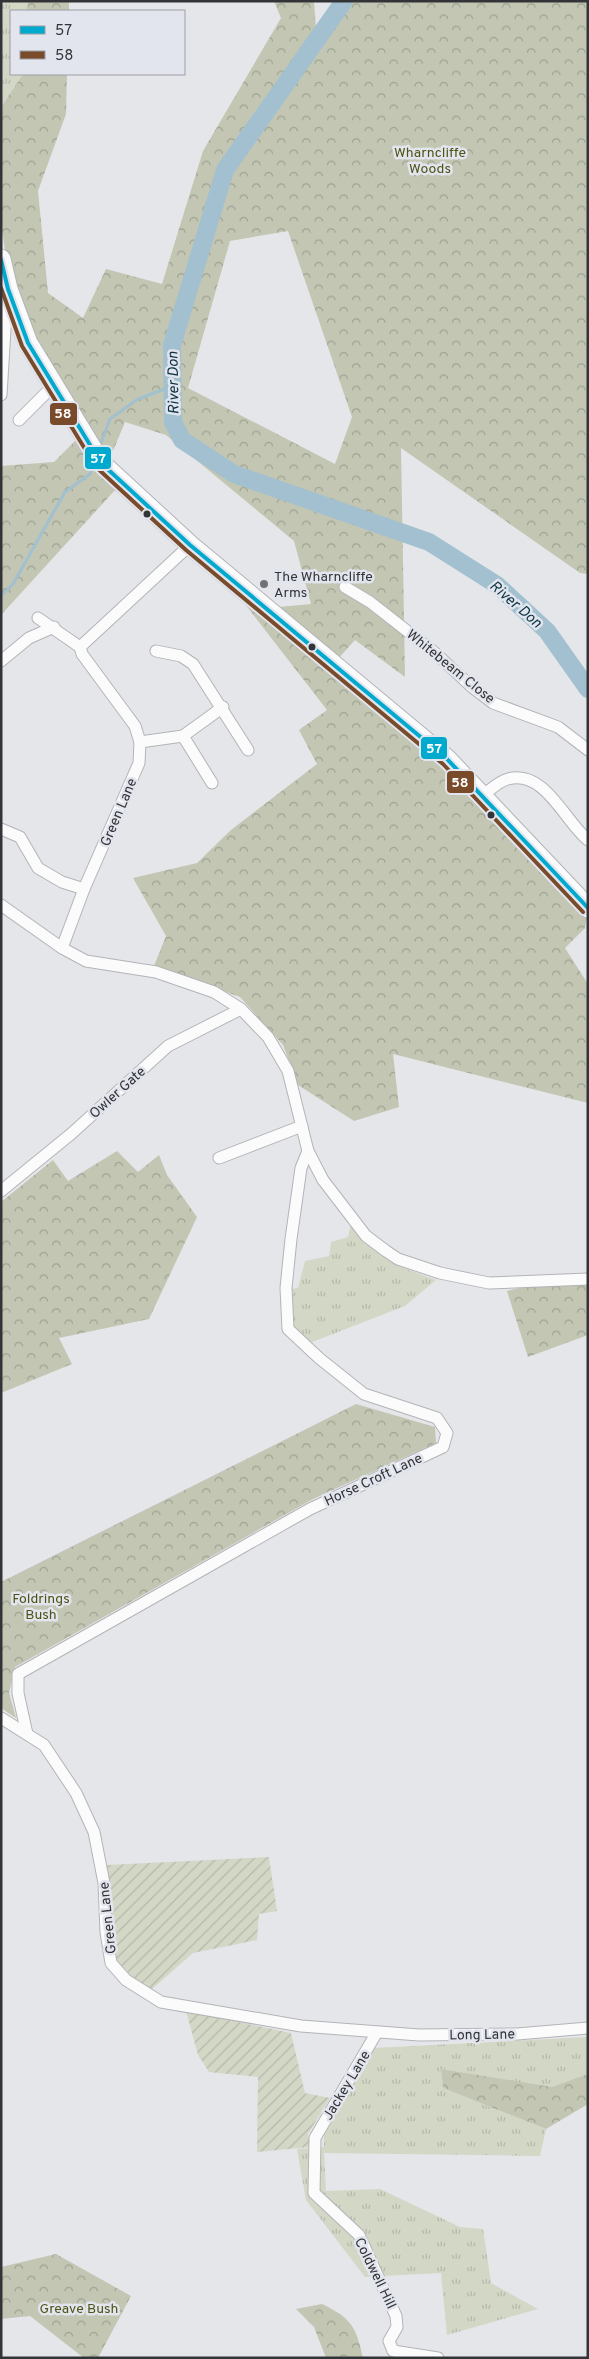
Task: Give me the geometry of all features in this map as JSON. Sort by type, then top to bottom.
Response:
[{"type":"main road","points":[[1,258],[8,289],[28,344],[52,387],[96,457],[190,545],[447,759],[588,908]]},
{"type":"street","points":[[1,395],[8,289]]},
{"type":"street","points":[[19,420],[52,387]]},
{"type":"street","points":[[38,618],[54,627],[80,647],[190,545]]},
{"type":"street","name":"Whitebeam Close","points":[[345,587],[370,602],[427,646],[493,703],[558,727],[588,750]]},
{"type":"street","points":[[1,661],[29,638],[54,627]]},
{"type":"street","name":"Green Lane","points":[[62,948],[84,889],[139,763],[140,742],[135,726],[82,654],[80,647]]},
{"type":"street","points":[[156,651],[182,656],[193,664],[223,706],[248,750]]},
{"type":"street","points":[[140,742],[183,736],[223,706]]},
{"type":"street","points":[[183,736],[212,783]]},
{"type":"street","points":[[482,796],[507,779],[524,777],[538,784],[588,840]]},
{"type":"street","points":[[1,829],[20,837],[38,868],[62,882],[84,889]]},
{"type":"street","points":[[3,908],[62,948],[86,961],[156,972],[214,992],[242,1008],[268,1037],[288,1070],[308,1151],[323,1180],[352,1220],[375,1244],[398,1259],[440,1273],[489,1283],[588,1279]]},
{"type":"street","name":"Owler Gate","points":[[1,1191],[71,1134],[168,1046],[242,1008]]},
{"type":"street","points":[[218,1158],[302,1126]]},
{"type":"street","name":"Horse Croft Lane","points":[[27,1734],[18,1693],[18,1674],[310,1509],[443,1446],[447,1433],[438,1418],[364,1394],[318,1358],[288,1329],[286,1288],[291,1239],[301,1168],[308,1151]]},
{"type":"street","name":"Green Lane","points":[[1,1718],[44,1745],[76,1793],[94,1832],[104,1883],[106,1932],[111,1963],[126,1980],[161,2002],[301,2026],[377,2032]]},
{"type":"street","name":"Long Lane","points":[[377,2032],[471,2035],[588,2028]]},
{"type":"street","name":"Jackey Lane","points":[[315,2138],[377,2032]]},
{"type":"street","name":"Coldwell Hill","points":[[315,2138],[314,2193],[360,2235],[396,2316],[397,2327],[389,2341],[393,2351],[437,2357]]},
{"type":"green space","points":[[1,1],[28,1],[27,10],[10,10],[10,75],[22,75],[1,107]]},
{"type":"green space","points":[[28,1],[69,1],[69,10],[27,10]]},
{"type":"green space","name":"Wharncliffe Woods","points":[[274,1],[314,1],[316,30],[337,1],[588,1],[588,574],[580,573],[401,448],[405,677],[355,640],[337,660],[279,607],[311,604],[294,541],[166,435],[125,422],[108,463],[38,353],[11,288],[1,224],[1,107],[22,75],[67,75],[66,114],[38,191],[48,293],[83,318],[106,269],[162,284],[203,151],[281,18]],"holes":[[[288,231],[352,417],[335,464],[188,388],[230,241]]]},
{"type":"green space","points":[[78,438],[116,489],[1,615],[1,466],[54,462]]},
{"type":"green space","points":[[231,586],[444,766],[588,913],[585,928],[565,948],[588,984],[588,1103],[393,1054],[399,1107],[354,1121],[298,1085],[283,1045],[240,997],[154,966],[166,936],[133,878],[197,863],[231,830],[317,764],[299,730],[327,710]]},
{"type":"green space","points":[[117,1151],[138,1172],[159,1155],[167,1175],[197,1217],[149,1319],[59,1338],[72,1364],[1,1393],[1,1202],[53,1160],[68,1181]]},
{"type":"green space","points":[[351,1224],[370,1247],[388,1260],[436,1280],[405,1306],[307,1344],[292,1328],[291,1289],[298,1288],[305,1261],[329,1256],[331,1242],[348,1237]]},
{"type":"green space","points":[[588,1283],[588,1335],[528,1357],[507,1291],[528,1286]]},
{"type":"green space","name":"Foldrings Bush","points":[[356,1404],[435,1427],[436,1443],[313,1499],[15,1667],[9,1693],[16,1718],[1,1708],[1,1582]]},
{"type":"green space","points":[[269,1857],[277,1911],[259,1914],[257,1940],[193,1953],[152,1989],[134,1979],[115,1958],[107,1865]]},
{"type":"green space","points":[[186,2011],[291,2033],[305,2093],[330,2098],[308,2134],[310,2147],[257,2152],[258,2077],[209,2072],[198,2055]]},
{"type":"green space","points":[[588,2037],[588,2074],[552,2088],[441,2069],[443,2088],[546,2129],[540,2156],[324,2153],[326,2191],[380,2189],[460,2227],[483,2229],[491,2283],[538,2309],[447,2335],[441,2273],[365,2277],[306,2200],[297,2149],[324,2147],[324,2136],[374,2048]]},
{"type":"green space","points":[[441,2069],[552,2087],[588,2074],[588,2104],[546,2129],[443,2088]]},
{"type":"green space","name":"Greave Bush","points":[[56,2254],[131,2296],[98,2358],[84,2358],[30,2316],[1,2319],[1,2267]]},
{"type":"green space","points":[[322,2304],[340,2314],[351,2324],[358,2338],[363,2358],[326,2358],[314,2327],[296,2309]]},
{"type":"waterway","name":"River Don","points":[[344,1],[225,170],[172,345],[173,422],[182,440],[234,474],[429,542],[497,585],[547,631],[588,689]]},
{"type":"waterway","points":[[99,448],[110,419],[138,399],[173,386]]},
{"type":"waterway","points":[[1,596],[13,584],[65,492],[90,474],[94,463]]},
{"type":"transit line","name":"57","points":[[1,260],[8,289],[28,343],[101,463],[190,545],[447,759],[588,908]]},
{"type":"transit line","name":"58","points":[[1,288],[22,346],[96,467],[186,550],[443,764],[583,912]]},
{"type":"place","name":"The Wharncliffe Arms","points":[[264,584]]}]
